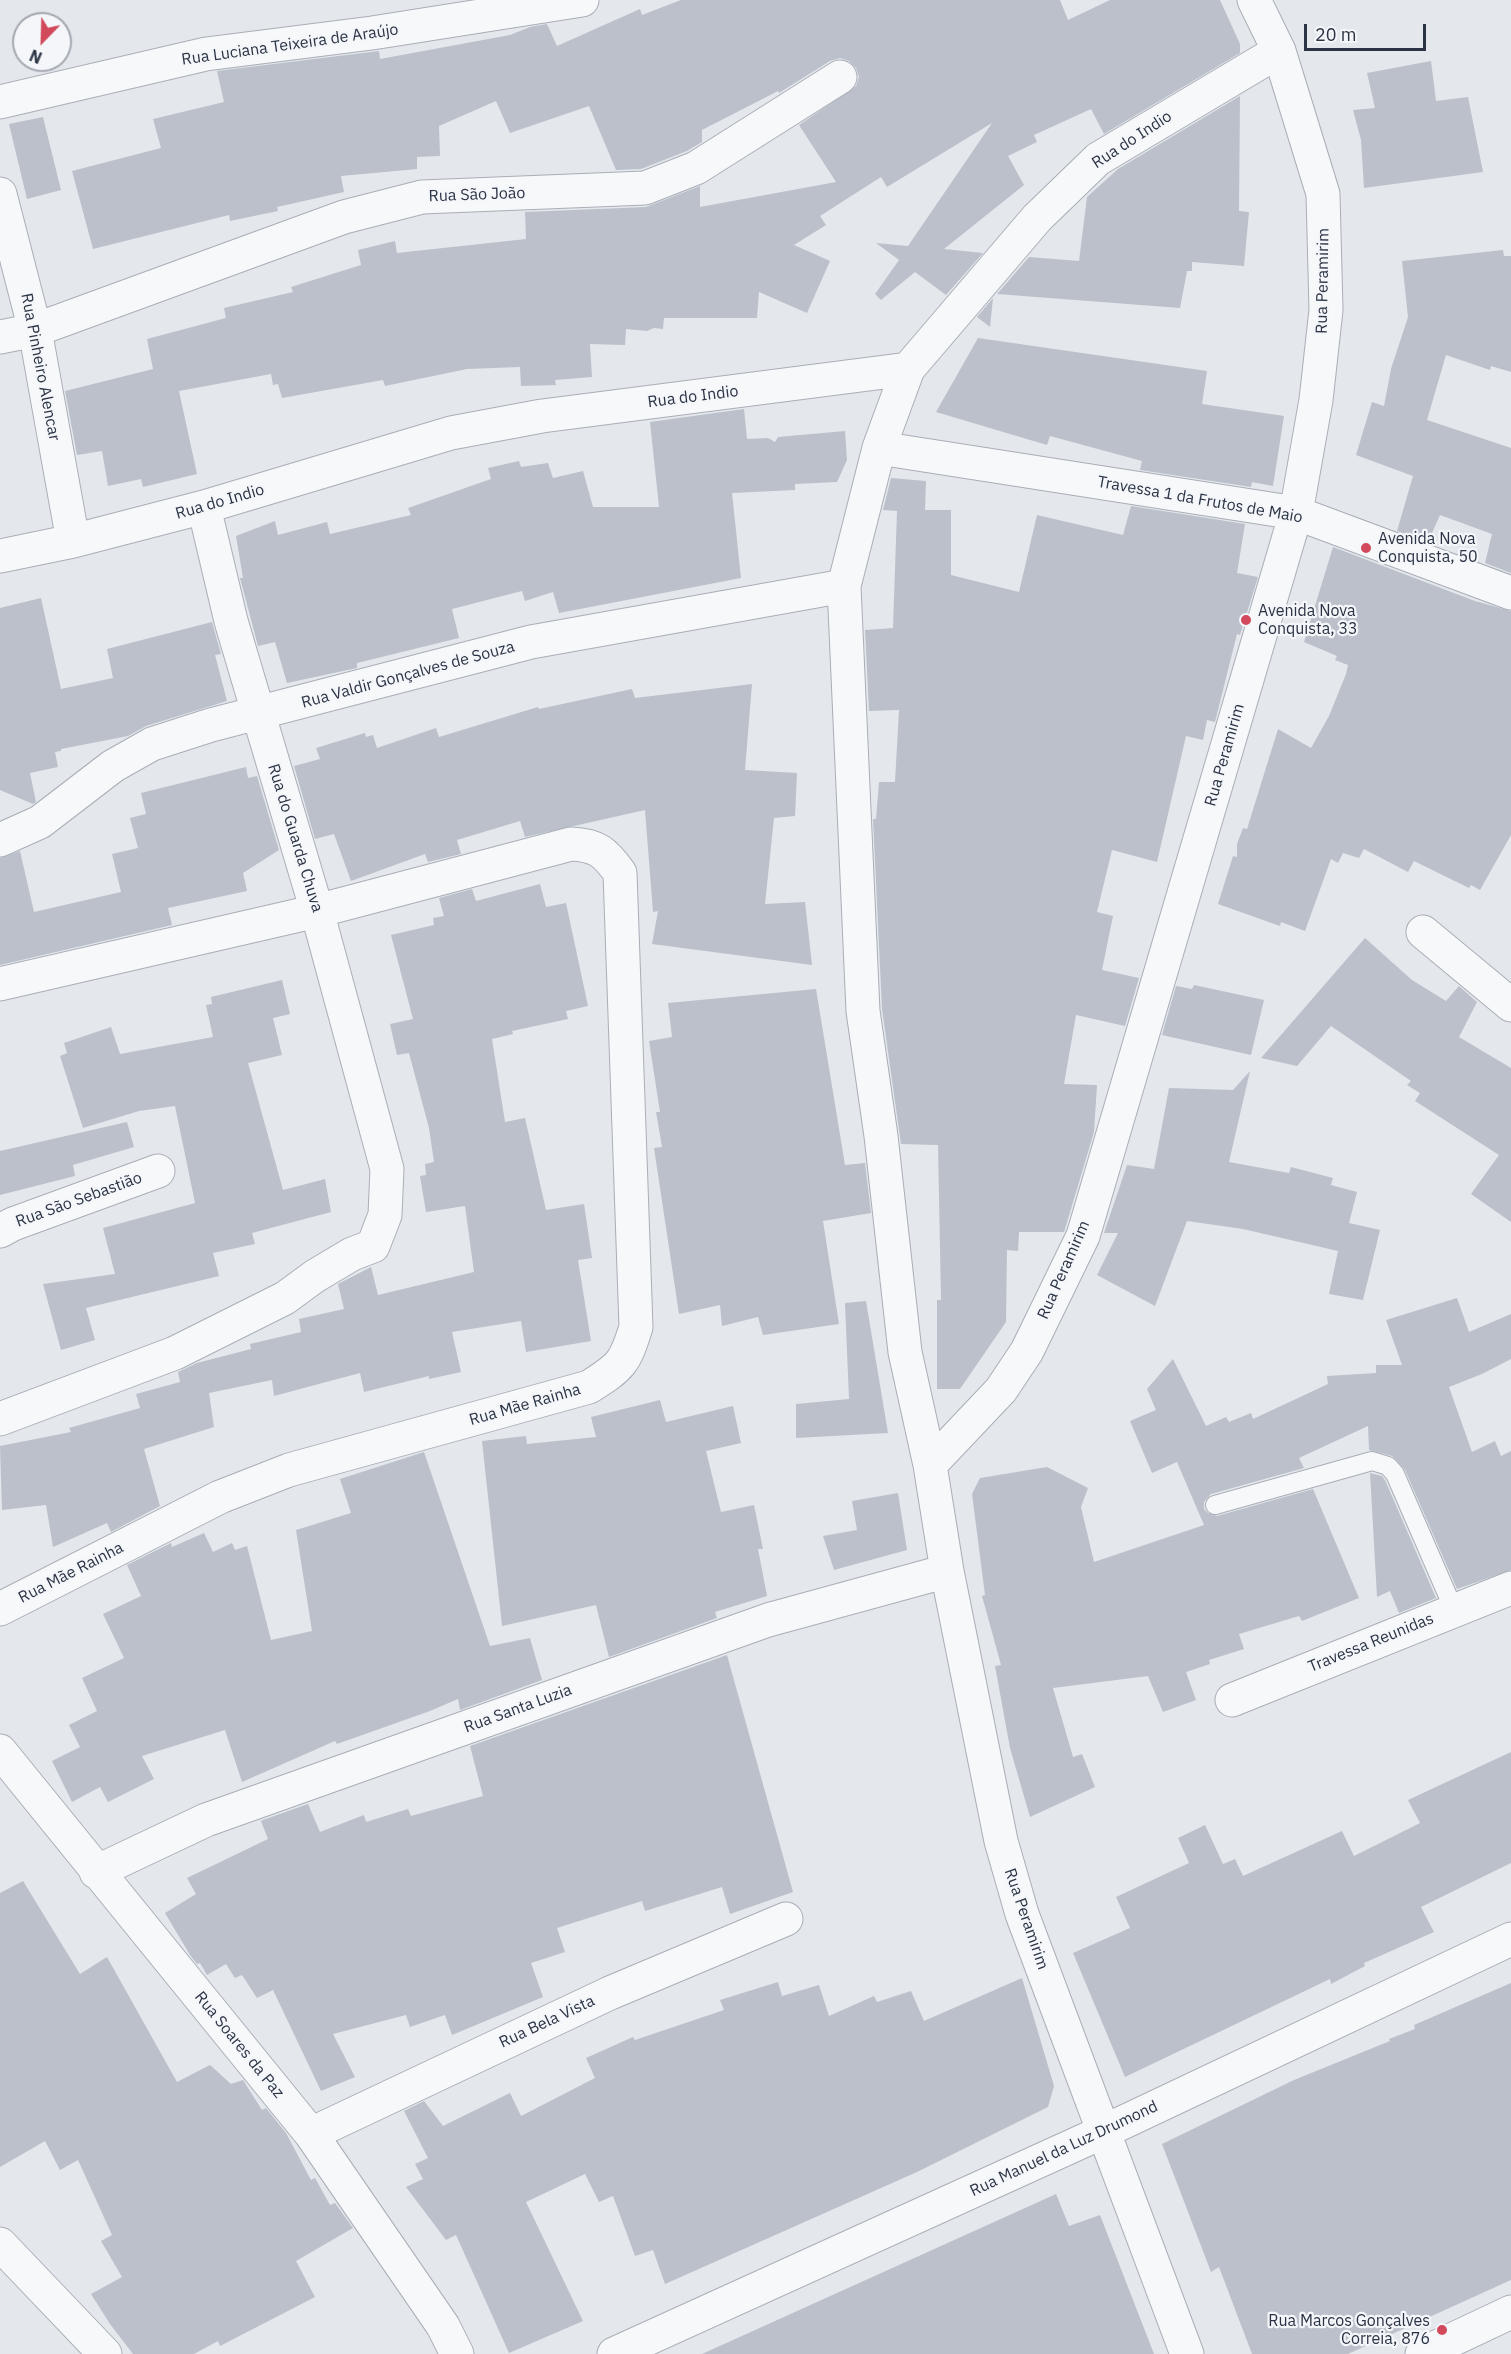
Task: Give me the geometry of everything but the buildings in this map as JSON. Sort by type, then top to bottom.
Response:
[{"type":"street","name":"Rua Luciana Teixeira de Araújo","points":[[0,102],[206,54],[372,33],[582,0]]},
{"type":"street","name":"Rua Peramirim","points":[[930,1465],[1001,1390],[1028,1351],[1083,1236],[1296,513],[1316,400],[1326,310],[1323,194],[1279,51],[1254,0]]},
{"type":"street","name":"Rua do Indio","points":[[0,556],[73,541],[204,507],[451,433],[542,416],[908,369],[1037,218],[1098,159],[1279,51]]},
{"type":"street","name":"Rua São João","points":[[0,337],[35,330],[344,217],[422,196],[645,188],[696,168],[840,76]]},
{"type":"street","name":"Rua Pinheiro Alencar","points":[[0,194],[35,330],[73,541]]},
{"type":"street","name":"Rua Peramirim","points":[[908,369],[879,448],[844,586],[863,1011],[881,1136],[905,1352],[930,1465],[947,1571],[1000,1841],[1022,1914],[1187,2354]]},
{"type":"street","name":"Travessa 1 da Frutos de Maio","points":[[879,448],[1296,513],[1511,593]]},
{"type":"street","name":"Rua do Guarda Chuva","points":[[0,1419],[175,1353],[285,1299],[315,1276],[352,1254],[374,1246],[385,1215],[387,1169],[317,911],[231,621],[204,507]]},
{"type":"street","name":"Rua Valdir Gonçalves de Souza","points":[[0,840],[40,822],[112,766],[152,744],[531,642],[844,586]]},
{"type":"street","name":"Rua Mãe Rainha","points":[[0,1609],[220,1497],[289,1470],[589,1387],[617,1369],[628,1353],[636,1327],[620,873],[608,856],[590,844],[571,844],[317,911]]},
{"type":"street","points":[[0,984],[317,911]]},
{"type":"street","points":[[1423,932],[1511,1005]]},
{"type":"street","name":"Rua São Sebastião","points":[[0,1231],[13,1224],[158,1171]]},
{"type":"street","name":"Rua Santa Luzia","points":[[96,1872],[206,1820],[768,1620],[947,1571]]},
{"type":"street","name":"Travessa Reunidas","points":[[1232,1700],[1511,1588]]},
{"type":"street","name":"Rua Soares da Paz","points":[[0,1751],[311,2134],[443,2326],[457,2354]]},
{"type":"street","name":"Rua Bela Vista","points":[[311,2134],[610,1993],[786,1919]]},
{"type":"street","name":"Rua Manuel da Luz Drumond","points":[[614,2354],[1105,2131],[1511,1939]]},
{"type":"street","points":[[0,2244],[105,2354]]},
{"type":"street","points":[[1422,2354],[1511,2312]]},
{"type":"lane","points":[[1215,1504],[1372,1461],[1381,1462],[1395,1474],[1454,1610]]},
{"type":"place","name":"Avenida Nova Conquista, 50","points":[[1366,548]]},
{"type":"place","name":"Avenida Nova Conquista, 33","points":[[1246,620]]},
{"type":"place","name":"Rua Marcos Gonçalves Correia, 876","points":[[1442,2330]]}]
